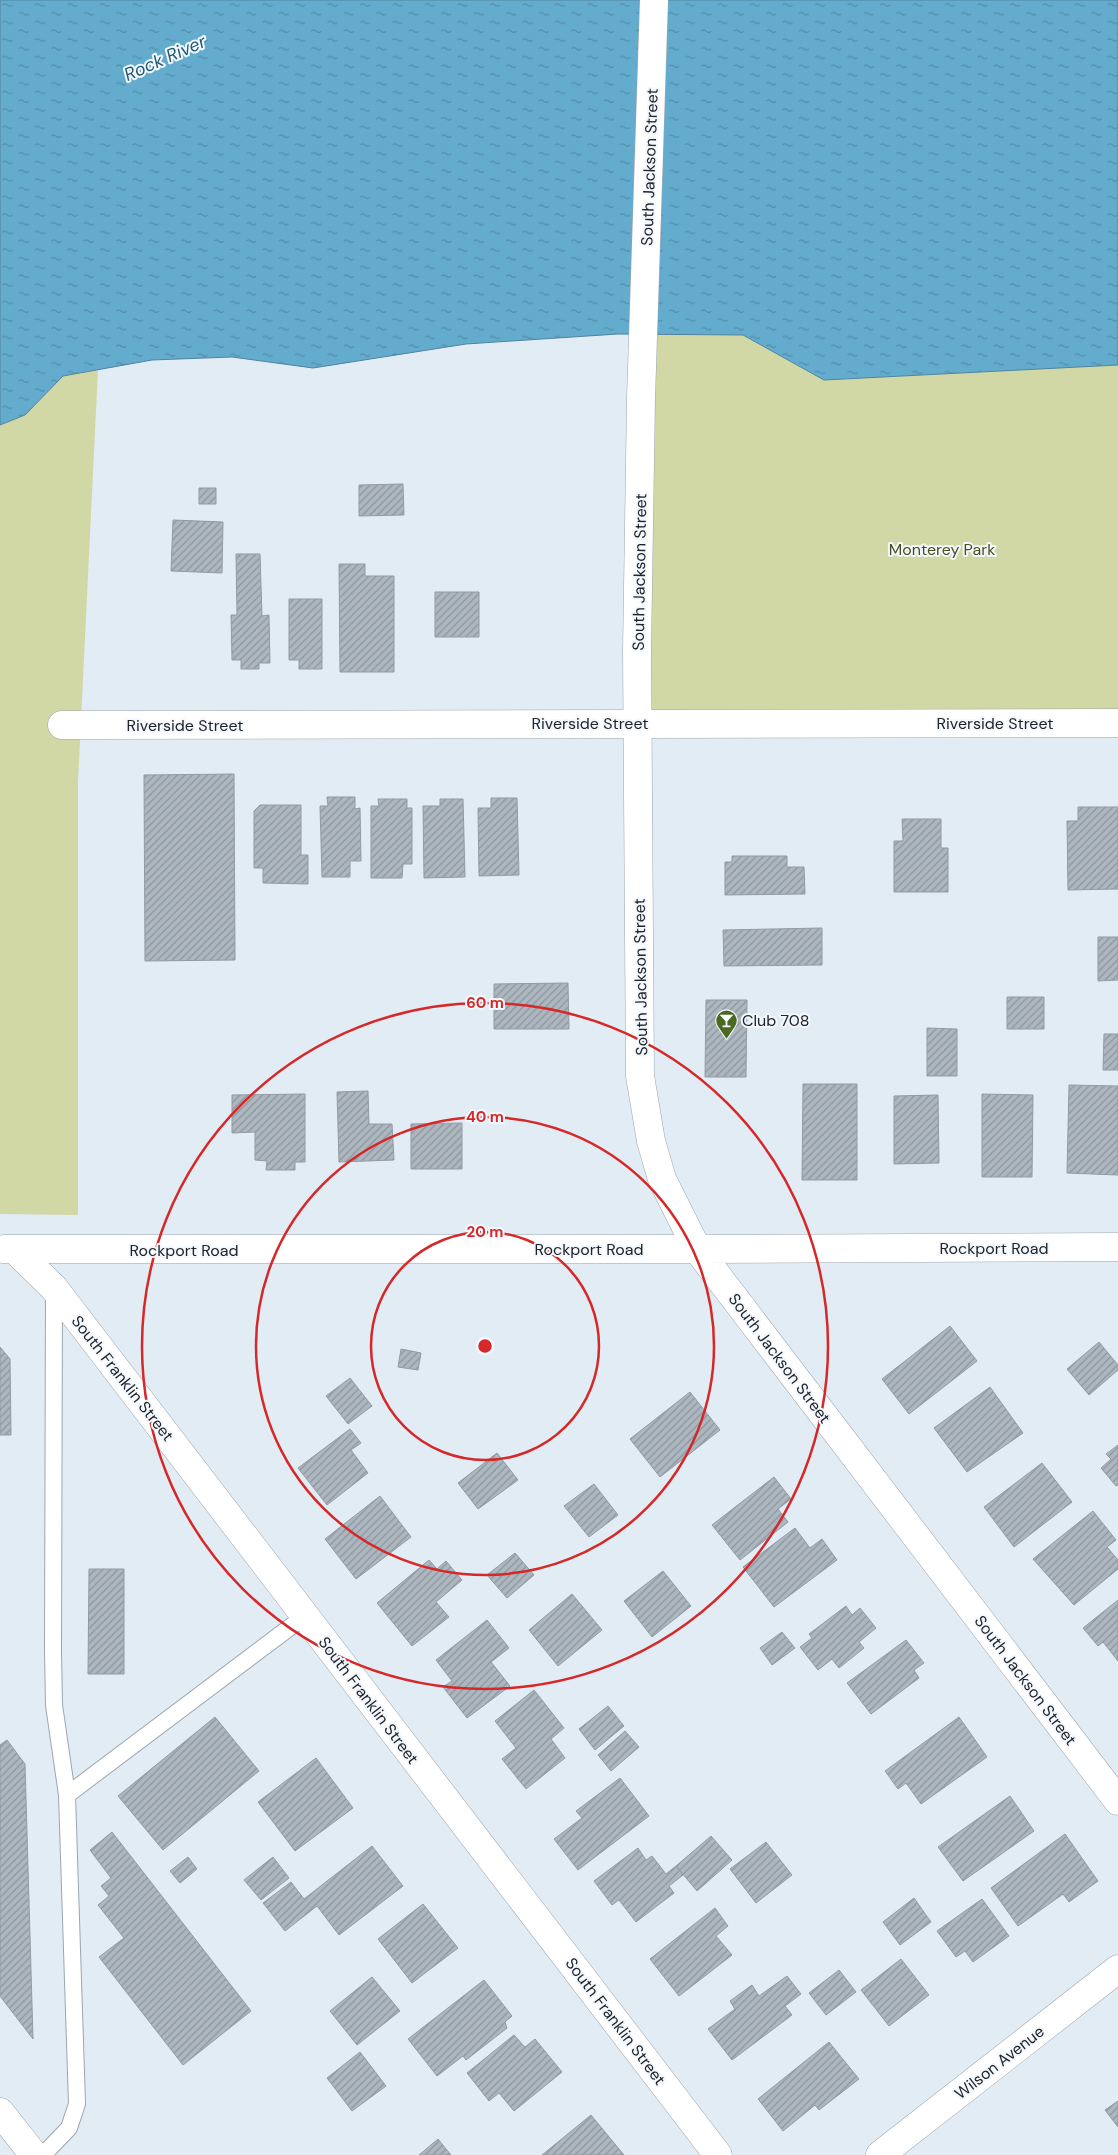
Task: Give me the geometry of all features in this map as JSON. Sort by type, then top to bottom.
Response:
[{"type":"street","name":"South Jackson Street","points":[[654,0],[642,398],[637,723],[640,1076],[651,1141],[662,1179],[696,1249],[1118,1801]]},
{"type":"street","name":"Riverside Street","points":[[62,726],[1118,723]]},
{"type":"street","name":"Rockport Road","points":[[7,1249],[1118,1247]]},
{"type":"street","name":"South Franklin Street","points":[[7,1249],[54,1288],[718,2155]]},
{"type":"street","name":"Wilson Avenue","points":[[880,2155],[1118,1969]]},
{"type":"street","points":[[0,2112],[34,2155]]},
{"type":"lane","points":[[43,2155],[69,2128],[78,2104],[67,1795],[54,1706],[52,1651],[54,1288]]},
{"type":"lane","points":[[67,1795],[305,1616]]},
{"type":"green space","name":"Monterey Park","points":[[644,334],[743,335],[824,380],[1118,365],[1118,723],[637,723]]},
{"type":"green space","points":[[98,370],[78,782],[78,1215],[0,1214],[0,425],[25,415],[63,376]]},
{"type":"water","name":"Rock River","points":[[0,0],[1118,0],[1118,365],[824,380],[743,335],[618,334],[466,344],[313,368],[232,357],[152,360],[63,376],[25,415],[0,425]]},
{"type":"building","points":[[403,484],[404,515],[359,516],[359,485]]},
{"type":"building","points":[[199,488],[216,488],[216,504],[199,504]]},
{"type":"building","points":[[173,520],[223,522],[222,573],[171,571]]},
{"type":"building","points":[[236,554],[260,554],[262,616],[269,615],[270,663],[259,663],[259,669],[241,669],[241,660],[232,660],[231,615],[237,615]]},
{"type":"building","points":[[339,564],[365,564],[365,576],[394,576],[394,672],[340,672]]},
{"type":"building","points":[[435,592],[479,592],[479,637],[435,637]]},
{"type":"building","points":[[289,599],[322,599],[322,669],[299,669],[299,660],[289,660]]},
{"type":"building","points":[[234,774],[235,960],[145,961],[144,775]]},
{"type":"building","points":[[327,797],[355,797],[355,809],[360,808],[361,861],[350,861],[350,877],[322,877],[320,806],[328,806]]},
{"type":"building","points":[[491,798],[517,798],[519,875],[479,876],[478,808],[491,808]]},
{"type":"building","points":[[378,799],[407,799],[407,808],[412,808],[412,864],[403,864],[402,878],[371,878],[371,806],[379,806]]},
{"type":"building","points":[[440,799],[463,799],[465,877],[424,878],[423,806],[440,806]]},
{"type":"building","points":[[260,805],[301,805],[301,855],[308,855],[308,884],[263,883],[263,868],[254,868],[254,811]]},
{"type":"building","points":[[1078,807],[1118,807],[1118,889],[1068,890],[1067,821],[1078,821]]},
{"type":"building","points":[[902,819],[941,819],[941,848],[948,848],[948,892],[894,892],[894,841],[903,841]]},
{"type":"building","points":[[732,856],[787,856],[787,867],[804,867],[805,894],[725,895],[725,862],[732,862]]},
{"type":"building","points":[[822,928],[822,965],[724,966],[723,930]]},
{"type":"building","points":[[1098,937],[1118,937],[1118,980],[1098,981]]},
{"type":"building","points":[[568,983],[569,1029],[494,1029],[494,984]]},
{"type":"building","points":[[1007,997],[1044,997],[1044,1029],[1007,1029]]},
{"type":"building","name":"Club 708","points":[[706,1000],[747,1000],[746,1077],[705,1077]]},
{"type":"building","points":[[927,1028],[957,1029],[957,1076],[927,1076]]},
{"type":"building","points":[[1104,1034],[1118,1034],[1118,1070],[1103,1070]]},
{"type":"building","points":[[803,1084],[857,1084],[857,1180],[802,1180]]},
{"type":"building","points":[[1069,1085],[1118,1086],[1118,1175],[1067,1173]]},
{"type":"building","points":[[368,1091],[369,1124],[392,1124],[394,1160],[339,1162],[337,1092]]},
{"type":"building","points":[[305,1094],[305,1162],[295,1162],[295,1170],[266,1170],[267,1161],[255,1160],[255,1132],[232,1133],[232,1095]]},
{"type":"building","points":[[982,1094],[1033,1095],[1032,1177],[982,1177]]},
{"type":"building","points":[[938,1095],[939,1163],[894,1164],[894,1096]]},
{"type":"building","points":[[462,1123],[462,1169],[411,1169],[411,1124]]},
{"type":"building","points":[[950,1326],[977,1361],[909,1414],[882,1379]]},
{"type":"building","points":[[1099,1342],[1118,1365],[1118,1370],[1089,1395],[1067,1369]]},
{"type":"building","points":[[0,1347],[10,1359],[11,1435],[0,1435]]},
{"type":"building","points":[[401,1349],[421,1353],[418,1370],[398,1367]]},
{"type":"building","points":[[350,1378],[372,1406],[348,1424],[326,1396]]},
{"type":"building","points":[[990,1387],[1023,1433],[967,1472],[934,1428]]},
{"type":"building","points":[[690,1392],[720,1430],[660,1477],[630,1439]]},
{"type":"building","points":[[350,1429],[361,1443],[351,1450],[368,1473],[327,1505],[298,1468]]},
{"type":"building","points":[[1118,1445],[1118,1485],[1116,1486],[1101,1468],[1111,1459],[1106,1454]]},
{"type":"building","points":[[497,1453],[518,1480],[478,1509],[458,1483]]},
{"type":"building","points":[[1042,1463],[1072,1502],[1014,1547],[984,1507]]},
{"type":"building","points":[[774,1477],[791,1499],[778,1509],[788,1522],[740,1560],[712,1525]]},
{"type":"building","points":[[594,1484],[618,1515],[589,1537],[564,1506]]},
{"type":"building","points":[[380,1496],[411,1537],[356,1579],[325,1539]]},
{"type":"building","points":[[1093,1511],[1116,1540],[1107,1547],[1118,1560],[1118,1569],[1074,1605],[1033,1559]]},
{"type":"building","points":[[795,1528],[810,1548],[822,1539],[837,1560],[774,1607],[743,1567]]},
{"type":"building","points":[[515,1553],[534,1575],[507,1598],[487,1575]]},
{"type":"building","points":[[429,1560],[437,1569],[446,1561],[462,1580],[436,1602],[449,1617],[412,1646],[377,1603]]},
{"type":"building","points":[[89,1569],[124,1569],[124,1674],[88,1674]]},
{"type":"building","points":[[663,1571],[691,1606],[652,1637],[624,1601]]},
{"type":"building","points":[[572,1594],[602,1630],[558,1666],[529,1630]]},
{"type":"building","points":[[1118,1600],[1118,1661],[1103,1642],[1098,1646],[1083,1628]]},
{"type":"building","points":[[846,1606],[852,1615],[860,1608],[876,1628],[859,1642],[864,1648],[839,1668],[832,1659],[818,1670],[800,1647],[812,1638],[809,1634]]},
{"type":"building","points":[[487,1620],[509,1648],[491,1662],[510,1686],[467,1718],[443,1687],[452,1681],[436,1660]]},
{"type":"building","points":[[782,1632],[795,1648],[772,1665],[760,1648]]},
{"type":"building","points":[[906,1640],[924,1663],[914,1670],[919,1678],[871,1714],[847,1683]]},
{"type":"building","points":[[534,1690],[564,1728],[551,1739],[565,1758],[526,1789],[502,1759],[516,1748],[495,1721]]},
{"type":"building","points":[[608,1706],[624,1726],[595,1750],[579,1729]]},
{"type":"building","points":[[215,1717],[259,1771],[163,1850],[118,1796]]},
{"type":"building","points":[[959,1717],[987,1757],[921,1804],[906,1783],[898,1789],[885,1771]]},
{"type":"building","points":[[625,1731],[639,1747],[611,1771],[598,1755]]},
{"type":"building","points":[[7,1740],[25,1764],[33,2039],[0,1996],[0,1745]]},
{"type":"building","points":[[316,1758],[353,1808],[295,1851],[258,1802]]},
{"type":"building","points":[[620,1778],[649,1816],[578,1870],[554,1839],[582,1818],[576,1811]]},
{"type":"building","points":[[1010,1796],[1034,1831],[963,1881],[938,1847]]},
{"type":"building","points":[[112,1832],[251,2011],[183,2065],[99,1957],[124,1938],[98,1905],[109,1896],[101,1886],[111,1878],[90,1850]]},
{"type":"building","points":[[1065,1834],[1098,1881],[1069,1902],[1063,1894],[1018,1926],[991,1888]]},
{"type":"building","points":[[711,1836],[732,1860],[697,1891],[676,1866]]},
{"type":"building","points":[[766,1842],[792,1875],[756,1903],[730,1869]]},
{"type":"building","points":[[372,1846],[403,1886],[339,1935],[317,1906],[285,1931],[263,1903],[291,1882],[304,1899]]},
{"type":"building","points":[[638,1848],[646,1860],[652,1856],[666,1874],[676,1866],[683,1875],[669,1886],[674,1893],[636,1922],[619,1900],[612,1905],[594,1881]]},
{"type":"building","points":[[188,1857],[197,1869],[180,1883],[170,1871]]},
{"type":"building","points":[[273,1857],[289,1878],[261,1900],[244,1880]]},
{"type":"building","points":[[914,1898],[931,1922],[900,1945],[883,1922]]},
{"type":"building","points":[[982,1899],[1009,1936],[973,1962],[965,1951],[956,1957],[937,1931]]},
{"type":"building","points":[[423,1904],[458,1948],[412,1983],[378,1939]]},
{"type":"building","points":[[715,1908],[728,1926],[716,1936],[732,1955],[679,1996],[650,1959]]},
{"type":"building","points":[[901,1959],[929,1995],[889,2026],[861,1990]]},
{"type":"building","points":[[839,1970],[856,1992],[826,2015],[809,1993]]},
{"type":"building","points":[[787,1976],[801,1994],[785,2006],[792,2015],[732,2060],[708,2029],[735,2009],[730,2001],[752,1985],[759,1996]]},
{"type":"building","points":[[372,1977],[400,2011],[357,2045],[330,2011]]},
{"type":"building","points":[[484,1980],[512,2016],[505,2022],[507,2028],[466,2060],[463,2056],[437,2076],[408,2039]]},
{"type":"building","points":[[514,2035],[525,2047],[535,2039],[562,2072],[514,2111],[499,2093],[489,2101],[467,2073]]},
{"type":"building","points":[[829,2042],[859,2079],[819,2110],[815,2105],[783,2131],[758,2099]]},
{"type":"building","points":[[360,2052],[386,2086],[352,2111],[327,2078]]},
{"type":"building","points":[[1118,2101],[1118,2127],[1105,2110]]},
{"type":"building","points":[[591,2115],[624,2155],[542,2155]]},
{"type":"building","points":[[438,2139],[451,2155],[419,2155]]},
{"type":"place","name":"Club 708","points":[[726,1039]]}]
